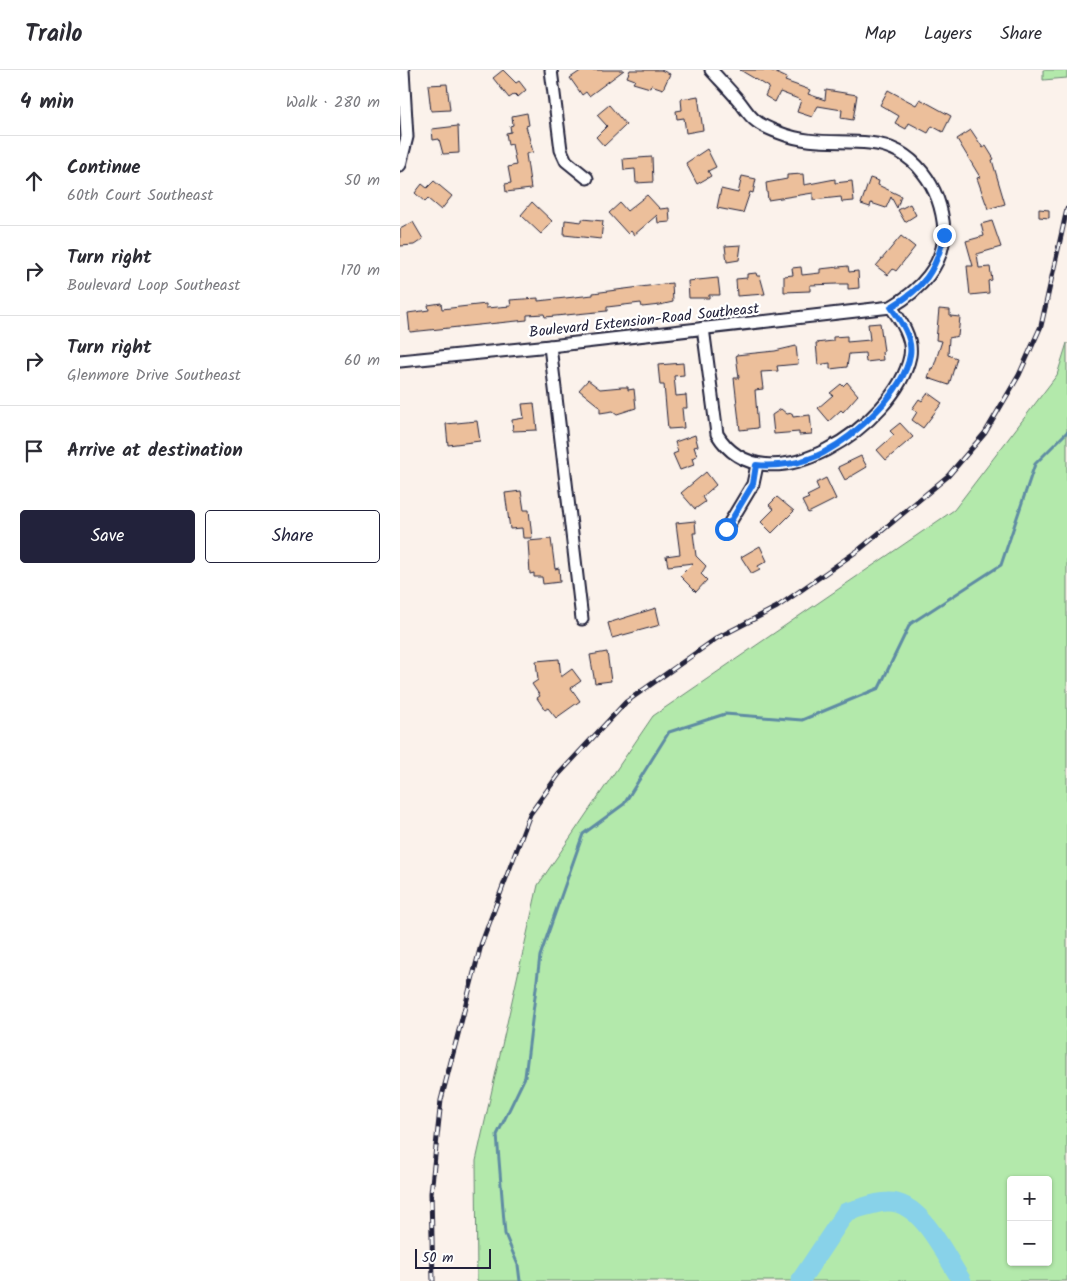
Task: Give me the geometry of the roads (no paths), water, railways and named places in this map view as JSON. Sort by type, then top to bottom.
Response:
[{"type":"street","points":[[400,165],[407,129],[403,70]]},
{"type":"street","points":[[551,70],[561,150],[566,160],[587,178]]},
{"type":"street","points":[[703,328],[717,434],[730,449],[742,459],[756,465],[794,462],[823,453],[855,430],[880,407],[901,381],[910,354],[905,327],[891,307],[906,298],[924,283],[938,259],[944,235],[943,213],[934,188],[921,168],[900,152],[871,143],[811,142],[780,133],[756,122],[711,70]]},
{"type":"street","name":"Boulevard Extension-Road Southeast","points":[[400,361],[891,307]]},
{"type":"street","points":[[550,346],[582,619]]},
{"type":"street","points":[[726,529],[753,484],[756,465]]},
{"type":"waterway","points":[[520,1281],[518,1265],[505,1234],[497,1135],[525,1077],[540,956],[583,834],[624,804],[669,732],[725,714],[802,720],[879,688],[910,624],[1001,565],[1035,464],[1067,432]]},
{"type":"waterway","points":[[800,1281],[846,1212],[883,1202],[900,1204],[912,1210],[931,1232],[962,1281]]},
{"type":"railway","points":[[433,1281],[431,1193],[441,1100],[481,945],[530,814],[559,774],[626,702],[717,638],[777,607],[860,549],[948,476],[985,433],[1019,375],[1041,326],[1067,209]]}]
